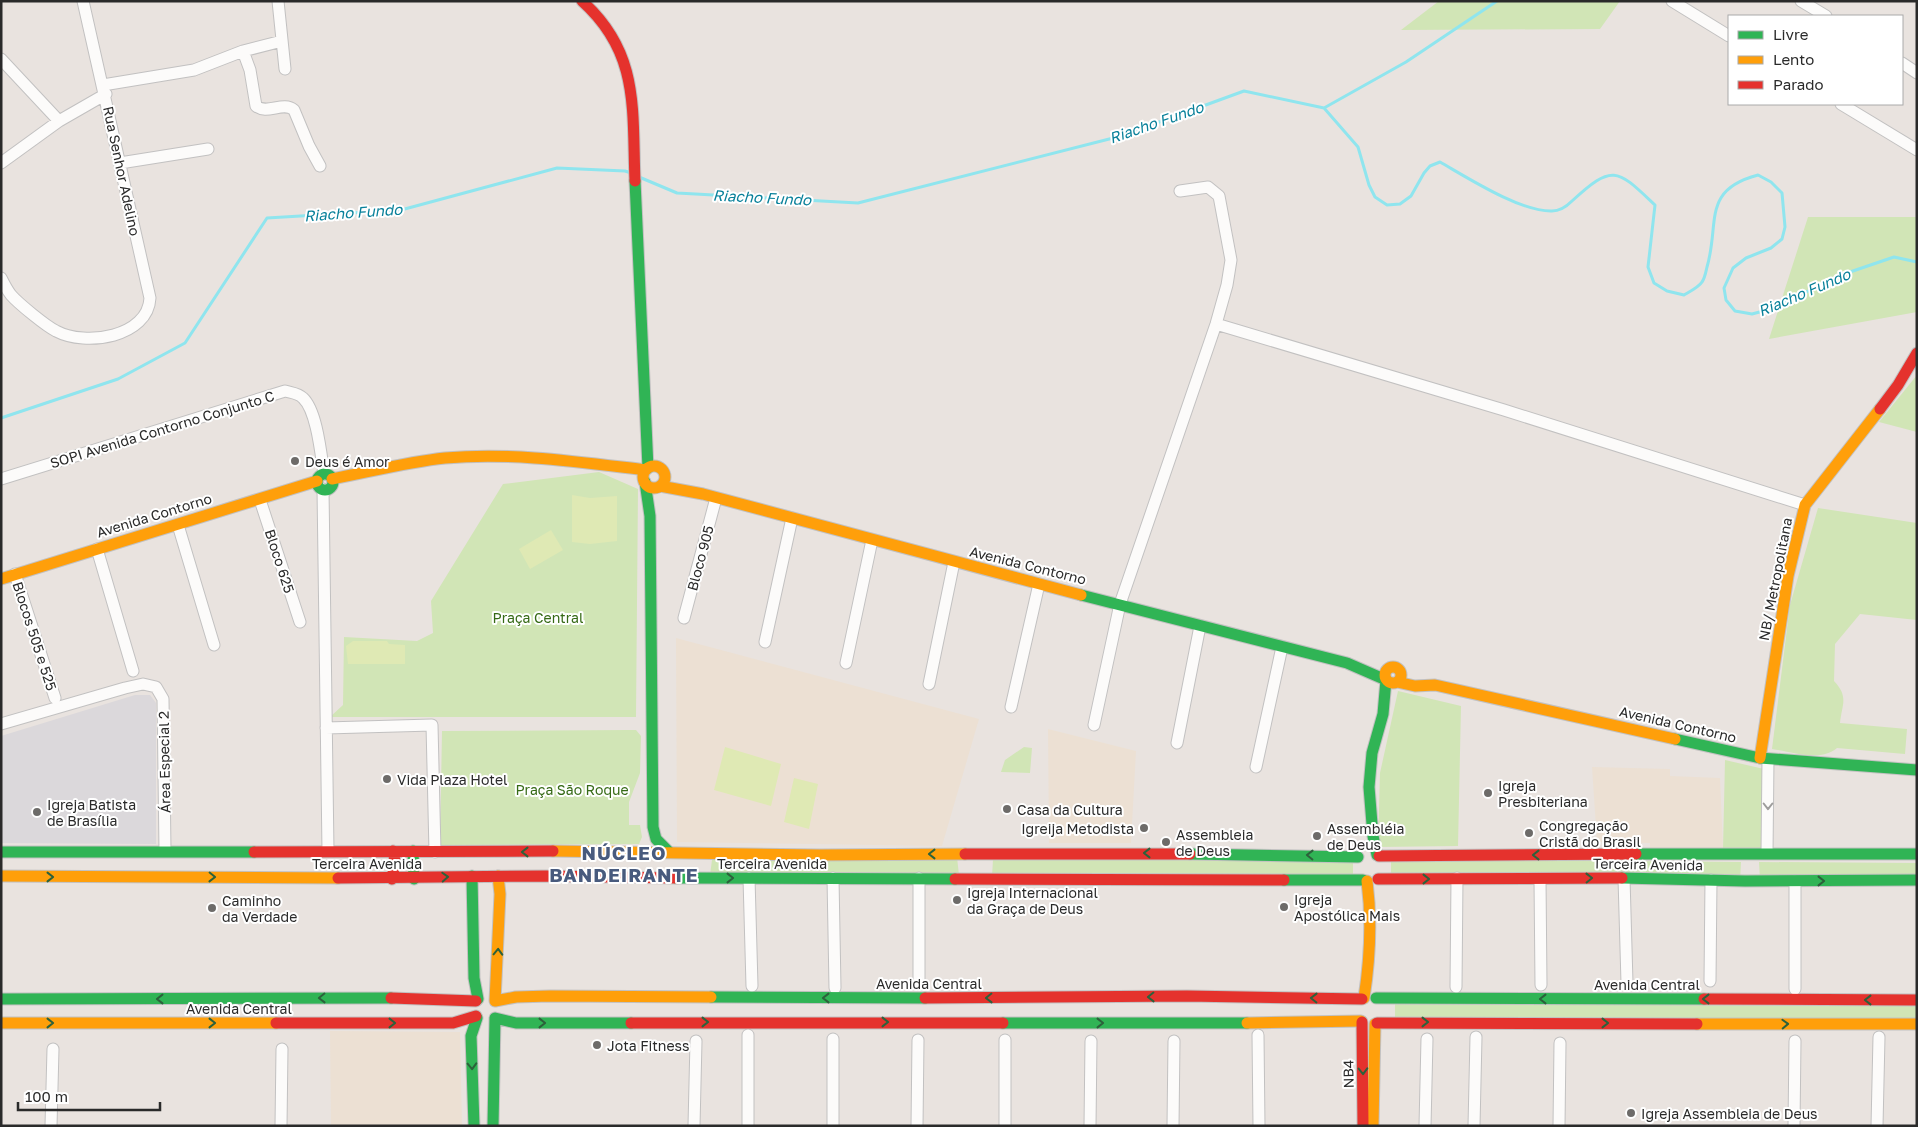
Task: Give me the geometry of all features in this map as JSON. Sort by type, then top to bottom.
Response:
[{"type":"street","name":"Rua Senhor Adelino","points":[[1,278],[10,294],[56,332],[90,340],[132,329],[144,318],[149,309],[150,298],[83,1]]},
{"type":"street","points":[[278,1],[285,69]]},
{"type":"street","points":[[582,1],[610,30],[621,48],[631,87],[648,429],[646,474],[650,516],[653,827],[656,838],[668,852]]},
{"type":"street","points":[[1672,1],[1728,35]]},
{"type":"street","points":[[1802,1],[1824,15]]},
{"type":"street","points":[[1,163],[104,90],[194,70],[244,51],[282,40]]},
{"type":"street","points":[[244,51],[250,70],[256,106],[262,110],[286,107],[294,110],[309,146],[320,166]]},
{"type":"street","points":[[1,59],[59,121]]},
{"type":"street","points":[[1903,64],[1917,73]]},
{"type":"street","points":[[1843,105],[1917,150]]},
{"type":"street","points":[[120,163],[208,148]]},
{"type":"street","points":[[1094,725],[1120,604],[1228,285],[1231,260],[1219,196],[1208,187],[1180,191]]},
{"type":"street","points":[[1216,324],[1504,410],[1805,505]]},
{"type":"street","name":"NB/ Metropolitana","points":[[1764,758],[1788,576],[1805,505],[1898,385],[1917,353]]},
{"type":"street","name":"SOPI Avenida Contorno Conjunto C","points":[[1,478],[285,391],[296,393],[304,399],[312,410],[324,481],[328,851]]},
{"type":"street","points":[[648,429],[665,480],[659,487],[650,516]]},
{"type":"street","name":"Avenida Contorno","points":[[1,579],[324,481],[447,458],[507,457],[613,466],[646,474]]},
{"type":"street","points":[[646,474],[654,466],[663,470]]},
{"type":"street","name":"Avenida Contorno","points":[[663,470],[703,494]]},
{"type":"street","points":[[646,474],[650,487],[659,487]]},
{"type":"street","name":"Avenida Contorno","points":[[659,487],[703,494],[954,562],[1282,647],[1347,663],[1362,663],[1415,686],[1435,685],[1764,758],[1917,770]]},
{"type":"street","name":"Bloco 905","points":[[684,618],[716,498]]},
{"type":"street","name":"Bloco 625","points":[[260,500],[300,622]]},
{"type":"street","points":[[765,642],[792,518]]},
{"type":"street","points":[[178,525],[214,645]]},
{"type":"street","points":[[846,663],[872,540]]},
{"type":"street","points":[[97,549],[133,671]]},
{"type":"street","points":[[929,684],[954,562]]},
{"type":"street","name":"Blocos 505 e 525","points":[[15,574],[55,698]]},
{"type":"street","points":[[1011,707],[1039,584]]},
{"type":"street","points":[[1176,744],[1200,626]]},
{"type":"street","points":[[1256,767],[1282,647]]},
{"type":"street","points":[[1371,880],[1381,875],[1384,865],[1378,856],[1371,820],[1370,772],[1375,737],[1392,677]]},
{"type":"street","name":"Área Especial 2","points":[[1,724],[125,688],[143,684],[156,687],[163,699],[162,851]]},
{"type":"street","points":[[326,728],[432,725],[435,852]]},
{"type":"street","points":[[1759,865],[1764,758]]},
{"type":"street","points":[[1371,820],[1355,870],[1371,880]]},
{"type":"street","points":[[642,851],[650,838],[653,827]]},
{"type":"street","points":[[158,877],[163,865],[162,851]]},
{"type":"street","points":[[181,876],[178,866],[182,851]]},
{"type":"street","points":[[392,879],[395,861],[393,851]]},
{"type":"street","points":[[413,851],[412,871],[414,879]]},
{"type":"street","name":"Terceira Avenida","points":[[1,852],[642,851],[703,853],[1361,855]]},
{"type":"street","points":[[679,878],[685,869],[682,852]]},
{"type":"street","points":[[703,853],[701,869],[709,878]]},
{"type":"street","points":[[964,854],[967,868],[964,879]]},
{"type":"street","points":[[989,854],[986,866],[991,879]]},
{"type":"street","name":"Terceira Avenida","points":[[1378,856],[1415,854],[1744,868],[1759,865],[1795,881],[1917,880]]},
{"type":"street","name":"Terceira Avenida","points":[[1,876],[414,879],[472,876],[593,875],[679,878],[1371,880],[1624,878],[1711,880],[1744,868],[1759,865],[1917,854]]},
{"type":"street","points":[[1361,855],[1378,856]]},
{"type":"street","points":[[472,876],[486,894],[495,1001],[498,1006],[494,1018],[493,1126]]},
{"type":"street","points":[[494,1018],[485,1021],[477,1017],[474,1011],[477,1000],[474,978],[486,894],[498,876]]},
{"type":"street","points":[[749,878],[749,1022]]},
{"type":"street","points":[[833,878],[835,988]]},
{"type":"street","points":[[919,878],[919,984]]},
{"type":"street","points":[[1456,987],[1458,878]]},
{"type":"street","points":[[1540,878],[1541,985]]},
{"type":"street","points":[[1624,878],[1627,983]]},
{"type":"street","points":[[1370,998],[1358,1003],[1356,1011],[1362,1021],[1376,1023],[1384,1011],[1370,998],[1371,880]]},
{"type":"street","points":[[1710,981],[1711,880]]},
{"type":"street","points":[[1795,881],[1795,989]]},
{"type":"street","name":"Avenida Central","points":[[495,1001],[511,998],[550,996],[750,992],[762,1010]]},
{"type":"street","points":[[477,1000],[487,996],[495,1001]]},
{"type":"street","name":"Avenida Central","points":[[494,1018],[516,1023],[749,1022],[762,1010],[1046,997],[1187,996],[1370,998],[1752,1012],[1917,1024]]},
{"type":"street","points":[[355,997],[358,1015]]},
{"type":"street","name":"Avenida Central","points":[[1,999],[355,997],[477,1000]]},
{"type":"street","points":[[1044,1023],[1048,1019],[1051,1010],[1046,997]]},
{"type":"street","points":[[1066,998],[1064,1014],[1073,1022]]},
{"type":"street","name":"Avenida Central","points":[[1376,1023],[1752,1012],[1917,1000]]},
{"type":"street","name":"Avenida Central","points":[[762,1010],[1044,1023],[1334,1023],[1362,1021]]},
{"type":"street","name":"Avenida Central","points":[[1,1023],[358,1015],[453,1023],[477,1017]]},
{"type":"street","points":[[474,1126],[471,1036],[477,1017]]},
{"type":"street","name":"NB4","points":[[1362,1021],[1363,1126]]},
{"type":"street","name":"NB4","points":[[1374,1126],[1376,1023]]},
{"type":"street","points":[[748,1035],[748,1126]]},
{"type":"street","points":[[1258,1035],[1259,1126]]},
{"type":"street","points":[[1474,1126],[1476,1037]]},
{"type":"street","points":[[1877,1126],[1879,1037]]},
{"type":"street","points":[[833,1039],[834,1126]]},
{"type":"street","points":[[1425,1126],[1427,1039]]},
{"type":"street","points":[[917,1126],[918,1040]]},
{"type":"street","points":[[1005,1040],[1005,1126]]},
{"type":"street","points":[[694,1126],[696,1041]]},
{"type":"street","points":[[1090,1126],[1091,1041]]},
{"type":"street","points":[[1173,1126],[1174,1041]]},
{"type":"street","points":[[1794,1126],[1795,1041]]},
{"type":"street","points":[[1559,1126],[1560,1043]]},
{"type":"street","points":[[51,1126],[53,1049]]},
{"type":"street","points":[[281,1126],[282,1049]]},
{"type":"shaded area","points":[[676,638],[979,719],[942,846],[677,842]]},
{"type":"shaded area","points":[[135,695],[150,695],[156,703],[156,844],[1,843],[1,736]]},
{"type":"shaded area","points":[[1048,729],[1136,751],[1131,843],[1049,843]]},
{"type":"shaded area","points":[[1592,767],[1670,769],[1670,776],[1720,778],[1723,849],[1650,848],[1650,843],[1597,842]]},
{"type":"shaded area","points":[[330,1031],[460,1032],[462,1126],[331,1126]]},
{"type":"green space","points":[[1439,1],[1620,1],[1600,29],[1401,30]]},
{"type":"green space","points":[[1808,217],[1917,217],[1917,312],[1769,339]]},
{"type":"green space","points":[[1917,375],[1917,432],[1879,422]]},
{"type":"green space","name":"Praça Central","points":[[599,472],[638,489],[636,717],[330,717],[343,705],[344,637],[417,641],[433,633],[431,601],[503,484]]},
{"type":"green space","points":[[572,495],[590,498],[617,496],[617,541],[590,544],[572,542]]},
{"type":"green space","points":[[1818,508],[1917,523],[1917,620],[1860,614],[1835,644],[1834,681],[1843,696],[1840,723],[1907,729],[1905,754],[1837,748],[1823,754],[1806,755],[1772,749],[1790,605]]},
{"type":"green space","points":[[551,530],[563,550],[530,569],[519,549]]},
{"type":"green space","points":[[353,641],[387,641],[389,644],[405,645],[405,664],[348,664],[346,646]]},
{"type":"green space","points":[[1398,691],[1461,706],[1458,846],[1378,847],[1380,773]]},
{"type":"green space","name":"Praça São Roque","points":[[636,730],[641,736],[640,773],[629,802],[629,825],[640,825],[642,837],[639,844],[440,845],[442,731]]},
{"type":"green space","points":[[725,747],[781,764],[771,806],[714,790]]},
{"type":"green space","points":[[1024,747],[1032,748],[1030,773],[1001,772],[1005,760]]},
{"type":"green space","points":[[1725,760],[1764,769],[1764,848],[1723,849]]},
{"type":"green space","points":[[794,778],[818,784],[809,829],[784,822]]},
{"type":"green space","points":[[957,857],[959,875],[710,875],[712,860]]},
{"type":"green space","points":[[993,859],[1353,861],[1353,877],[992,877]]},
{"type":"green space","points":[[1391,859],[1741,862],[1740,882],[1391,879]]},
{"type":"green space","points":[[1759,862],[1917,863],[1917,879],[1760,880]]},
{"type":"green space","points":[[1395,1004],[1917,1006],[1917,1022],[1395,1021]]},
{"type":"waterway","points":[[1324,108],[1406,62],[1497,1]]},
{"type":"waterway","name":"Riacho Fundo","points":[[639,177],[677,193],[858,203],[1121,136],[1244,91],[1324,108],[1358,147],[1369,185],[1375,197],[1387,205],[1400,204],[1411,196],[1424,173],[1430,166],[1440,162],[1495,193],[1539,210],[1552,211],[1566,206],[1586,189],[1606,176],[1615,175],[1623,178],[1655,205],[1648,267],[1654,283],[1667,291],[1684,295],[1699,286],[1704,279],[1711,251],[1716,210],[1720,199],[1740,181],[1758,175],[1771,182],[1782,193],[1785,227],[1782,239],[1771,248],[1746,258],[1733,268],[1724,288],[1726,300],[1735,311],[1752,314],[1767,310],[1850,272],[1894,257],[1917,262]]},
{"type":"waterway","name":"Riacho Fundo","points":[[1,418],[118,379],[185,343],[267,218],[401,210],[557,168],[625,171],[631,173]]},
{"type":"traffic: fast","points":[[635,181],[648,468]]},
{"type":"traffic: fast","points":[[325,474],[331,476],[333,482],[331,488],[325,490],[319,488],[317,482],[319,476],[325,474]]},
{"type":"traffic: fast","points":[[645,482],[650,516],[653,827],[656,839],[669,852]]},
{"type":"traffic: fast","points":[[1081,595],[1347,663],[1386,680]]},
{"type":"traffic: fast","points":[[1377,855],[1373,836],[1369,787],[1372,753],[1383,714],[1386,680]]},
{"type":"traffic: fast","points":[[1675,739],[1760,758],[1917,770]]},
{"type":"traffic: fast","points":[[413,851],[414,879]]},
{"type":"traffic: fast","points":[[1,852],[254,852]]},
{"type":"traffic: fast","points":[[1190,854],[1358,857]]},
{"type":"traffic: fast","points":[[1636,854],[1917,854]]},
{"type":"traffic: fast","points":[[472,876],[474,978],[478,999]]},
{"type":"traffic: fast","points":[[676,878],[955,879]]},
{"type":"traffic: fast","points":[[1622,878],[1745,881],[1917,880]]},
{"type":"traffic: fast","points":[[1284,880],[1363,880]]},
{"type":"traffic: fast","points":[[711,997],[925,998]]},
{"type":"traffic: fast","points":[[1,999],[391,998]]},
{"type":"traffic: fast","points":[[1376,998],[1704,999]]},
{"type":"traffic: fast","points":[[474,1126],[471,1036],[477,1018]]},
{"type":"traffic: fast","points":[[493,1126],[495,1018],[516,1023],[631,1023]]},
{"type":"traffic: fast","points":[[1003,1023],[1247,1023]]},
{"type":"traffic: slow","points":[[1760,758],[1788,576],[1805,505],[1880,409]]},
{"type":"traffic: slow","points":[[332,479],[417,462],[470,456],[546,459],[646,470]]},
{"type":"traffic: slow","points":[[654,466],[662,469],[665,477],[662,485],[654,488],[646,485],[643,477],[646,469],[654,466]]},
{"type":"traffic: slow","points":[[1,579],[317,481]]},
{"type":"traffic: slow","points":[[660,486],[703,494],[1081,595]]},
{"type":"traffic: slow","points":[[1393,667],[1399,669],[1401,675],[1399,681],[1393,683],[1387,681],[1385,675],[1387,669],[1393,667]]},
{"type":"traffic: slow","points":[[1397,682],[1415,686],[1435,685],[1675,739]]},
{"type":"traffic: slow","points":[[553,851],[819,855],[965,854]]},
{"type":"traffic: slow","points":[[1,876],[338,878]]},
{"type":"traffic: slow","points":[[498,876],[500,894],[495,1001],[516,997],[550,996],[711,997]]},
{"type":"traffic: slow","points":[[1364,998],[1370,940],[1367,881]]},
{"type":"traffic: slow","points":[[1247,1023],[1361,1021]]},
{"type":"traffic: slow","points":[[1,1023],[276,1023]]},
{"type":"traffic: slow","points":[[1373,1126],[1375,1024]]},
{"type":"traffic: slow","points":[[1697,1024],[1917,1024]]},
{"type":"traffic: jam","points":[[582,1],[601,21],[614,41],[623,62],[632,106],[635,181]]},
{"type":"traffic: jam","points":[[1880,409],[1898,385],[1917,353]]},
{"type":"traffic: jam","points":[[392,879],[395,861],[393,851]]},
{"type":"traffic: jam","points":[[254,852],[553,851]]},
{"type":"traffic: jam","points":[[965,854],[1190,854]]},
{"type":"traffic: jam","points":[[1379,856],[1636,854]]},
{"type":"traffic: jam","points":[[338,878],[546,876],[676,878]]},
{"type":"traffic: jam","points":[[1378,879],[1622,878]]},
{"type":"traffic: jam","points":[[955,879],[1284,880]]},
{"type":"traffic: jam","points":[[925,998],[1187,996],[1362,999]]},
{"type":"traffic: jam","points":[[391,998],[476,1001]]},
{"type":"traffic: jam","points":[[1704,999],[1917,1000]]},
{"type":"traffic: jam","points":[[276,1023],[453,1023],[476,1016]]},
{"type":"traffic: jam","points":[[1362,1022],[1363,1126]]},
{"type":"traffic: jam","points":[[631,1023],[1003,1023]]},
{"type":"traffic: jam","points":[[1377,1023],[1697,1024]]},
{"type":"place","name":"Deus é Amor","points":[[295,461]]},
{"type":"place","name":"Vida Plaza Hotel","points":[[387,779]]},
{"type":"place","name":"Igreja Presbiteriana","points":[[1488,793]]},
{"type":"place","name":"Casa da Cultura","points":[[1007,809]]},
{"type":"place","name":"Igreja Batista de Brasília","points":[[37,812]]},
{"type":"place","name":"Igreija Metodista","points":[[1144,828]]},
{"type":"place","name":"Congregação Cristã do Brasil","points":[[1529,833]]},
{"type":"place","name":"Assembléia de Deus","points":[[1317,836]]},
{"type":"place","name":"Assembleia de Deus","points":[[1166,842]]},
{"type":"place","name":"Igreja Internacional da Graça de Deus","points":[[957,900]]},
{"type":"place","name":"Igreja Apostólica Mais","points":[[1284,907]]},
{"type":"place","name":"Caminho da Verdade","points":[[212,908]]},
{"type":"place","name":"Jota Fitness","points":[[597,1045]]},
{"type":"place","name":"Igreja Assembleia de Deus","points":[[1631,1113]]},
{"type":"district","name":"NÚCLEO BANDEIRANTE","points":[[624,863]]}]
